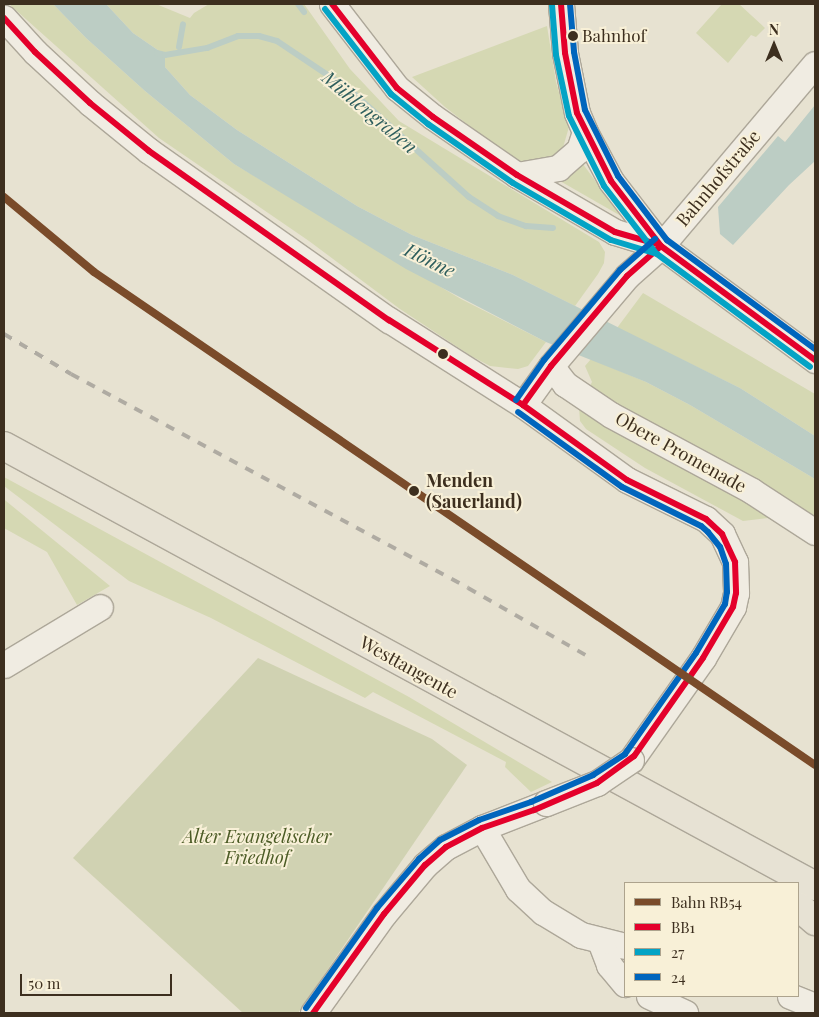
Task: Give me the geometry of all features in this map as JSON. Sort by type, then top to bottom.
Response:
[{"type":"main road","name":"Westtangente","points":[[4,446],[815,886]]},
{"type":"main road","points":[[709,829],[770,882]]},
{"type":"main road","points":[[799,907],[815,921]]},
{"type":"street","points":[[332,4],[396,88],[432,118],[517,175],[615,232],[661,246]]},
{"type":"street","points":[[561,4],[565,53],[577,113],[611,180],[661,246],[815,360]]},
{"type":"street","points":[[4,18],[35,52],[90,102],[149,151],[389,320],[523,405],[627,480],[706,519],[722,534],[735,562],[736,592],[733,607],[703,658],[664,716],[630,760],[598,783],[482,828],[446,847],[425,865],[384,914],[324,1008]]},
{"type":"street","name":"Bahnhofstraße","points":[[523,405],[554,363],[627,276],[661,246],[815,64]]},
{"type":"street","points":[[517,175],[558,168],[579,150],[585,132]]},
{"type":"street","name":"Obere Promenade","points":[[554,363],[566,384],[611,415],[752,491],[815,532]]},
{"type":"street","points":[[4,665],[100,607]]},
{"type":"street","points":[[482,828],[518,889],[560,924],[581,935],[624,946]]},
{"type":"street","points":[[600,941],[609,965],[624,983]]},
{"type":"street","points":[[651,997],[685,1013]]},
{"type":"street","points":[[792,997],[815,1006]]},
{"type":"green space","points":[[9,4],[53,4],[86,38],[145,91],[234,164],[461,299],[546,342],[528,366],[518,369],[490,366],[471,356],[400,309],[309,241],[159,138]]},
{"type":"green space","points":[[106,4],[156,4],[190,18],[194,13],[209,4],[304,4],[350,69],[399,121],[599,242],[605,252],[604,263],[575,306],[513,275],[412,235],[357,206],[237,130],[190,95],[165,67],[165,55],[133,33]]},
{"type":"green space","points":[[722,4],[739,4],[765,28],[756,37],[751,35],[728,63],[696,33]]},
{"type":"green space","points":[[547,26],[556,82],[569,127],[562,151],[549,160],[534,163],[520,161],[503,152],[445,107],[412,77]]},
{"type":"green space","points":[[580,160],[621,216],[553,177]]},
{"type":"green space","points":[[643,293],[815,394],[815,436],[740,388],[617,328]]},
{"type":"green space","points":[[591,359],[646,382],[690,405],[815,479],[815,546],[768,518],[743,521],[645,468],[586,429],[580,421],[579,407],[592,382],[585,366]]},
{"type":"green space","points":[[4,477],[409,697],[552,782],[531,792],[505,767],[506,762],[373,692],[365,698],[211,618],[129,581],[4,486]]},
{"type":"green space","points":[[4,499],[110,586],[77,605],[47,552],[4,528]]},
{"type":"green space","name":"Alter Evangelischer Friedhof","points":[[258,658],[432,739],[467,765],[298,1013],[243,1013],[73,858]]},
{"type":"water","name":"Hönne","points":[[53,4],[106,4],[133,33],[165,55],[165,67],[190,95],[237,130],[357,206],[412,235],[513,275],[740,388],[815,436],[815,479],[690,405],[646,382],[546,342],[406,269],[234,164],[145,91],[86,38]]},
{"type":"water","points":[[815,105],[815,161],[789,185],[733,245],[720,234],[718,207],[778,136],[785,142]]},
{"type":"waterway","points":[[298,4],[304,12]]},
{"type":"waterway","points":[[179,47],[183,24]]},
{"type":"waterway","name":"Mühlengraben","points":[[157,53],[165,55],[207,48],[238,36],[259,36],[277,41],[350,90],[469,197],[498,216],[526,226],[553,228]]},
{"type":"railway","points":[[4,334],[71,374],[468,588],[587,656]]},
{"type":"rail line","name":"RB54","points":[[4,197],[94,272],[815,765]]},
{"type":"transit line","name":"BB1","points":[[332,4],[397,88],[433,117],[517,175],[615,232],[657,244]]},
{"type":"transit line","name":"BB1","points":[[561,4],[565,53],[577,113],[611,181],[661,246],[815,360]]},
{"type":"transit line","name":"24","points":[[570,4],[574,52],[585,110],[618,176],[667,240],[815,349]]},
{"type":"transit line","name":"27","points":[[552,5],[556,55],[569,116],[604,186],[655,252]]},
{"type":"transit line","name":"27","points":[[325,9],[391,94],[428,124],[513,183],[611,240],[657,254],[810,367]]},
{"type":"transit line","name":"BB1","points":[[4,18],[35,52],[90,103],[149,151],[389,320],[523,405],[627,480],[706,519],[722,534],[735,562],[736,593],[733,607],[703,658],[634,756],[597,783],[534,810],[482,828],[446,847],[425,865],[384,914],[313,1013]]},
{"type":"transit line","name":"24","points":[[516,400],[544,360],[620,270],[655,239]]},
{"type":"transit line","name":"BB1","points":[[523,405],[551,366],[627,276],[661,246]]},
{"type":"transit line","name":"24","points":[[306,1008],[377,908],[419,859],[440,840],[479,820],[531,802],[593,775],[625,754],[696,653],[725,604],[727,592],[726,564],[720,547],[708,532],[701,526],[622,487],[518,412]]},
{"type":"place","name":"Bahnhof","points":[[573,36]]},
{"type":"place","name":"Menden (Sauerland)","points":[[414,491]]}]
